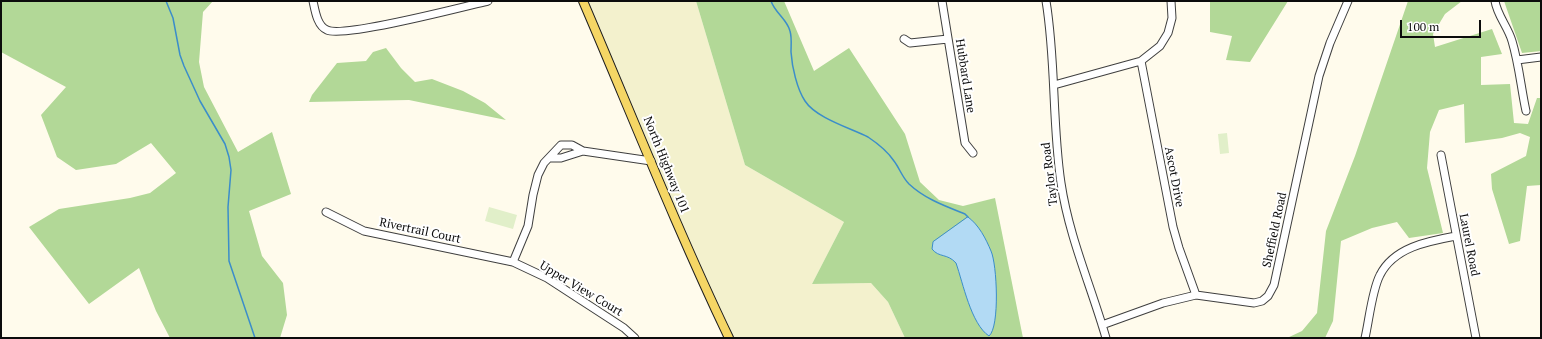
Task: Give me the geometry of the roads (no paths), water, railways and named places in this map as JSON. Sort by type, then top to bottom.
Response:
[{"type":"main road","name":"North Highway 101","points":[[583,1],[691,257],[729,338]]},
{"type":"street","points":[[313,1],[320,25],[327,31],[335,32],[363,29],[488,1]]},
{"type":"street","name":"Hubbard Lane","points":[[942,1],[965,143],[973,153]]},
{"type":"street","name":"Taylor Road","points":[[1046,1],[1052,55],[1059,164],[1064,203],[1077,252],[1106,338]]},
{"type":"street","points":[[1054,85],[1141,61],[1160,46],[1168,33],[1172,18],[1171,1]]},
{"type":"street","name":"Sheffield Road","points":[[1102,325],[1164,303],[1196,294],[1254,303],[1263,300],[1272,290],[1319,76],[1330,43],[1348,1]]},
{"type":"street","points":[[1495,1],[1497,10],[1512,40],[1526,111]]},
{"type":"street","points":[[904,39],[910,43],[948,39]]},
{"type":"street","points":[[1517,60],[1541,57]]},
{"type":"street","name":"Ascot Drive","points":[[1141,61],[1173,227],[1196,294]]},
{"type":"street","points":[[513,262],[528,226],[538,175],[544,163],[561,145],[572,145],[582,151],[651,161]]},
{"type":"street","points":[[550,158],[561,158],[582,151]]},
{"type":"street","name":"Laurel Road","points":[[1441,155],[1476,338]]},
{"type":"street","name":"Rivertrail Court","points":[[326,212],[364,231],[513,262]]},
{"type":"street","points":[[1365,338],[1380,274],[1387,265],[1411,247],[1456,236]]},
{"type":"street","name":"Upper View Court","points":[[513,262],[547,278],[624,328],[635,338]]},
{"type":"water","points":[[968,217],[982,232],[991,251],[995,268],[995,321],[989,336],[977,322],[972,313],[956,263],[949,258],[937,254],[932,249],[933,242]]},
{"type":"waterway","points":[[166,1],[173,18],[180,55],[184,66],[200,101],[225,144],[229,157],[231,170],[228,207],[229,261],[255,338]]},
{"type":"waterway","points":[[771,1],[775,9],[784,19],[790,31],[791,52],[795,78],[802,96],[810,107],[817,113],[834,122],[871,139],[889,154],[903,176],[915,189],[928,198],[965,214],[968,217]]}]
